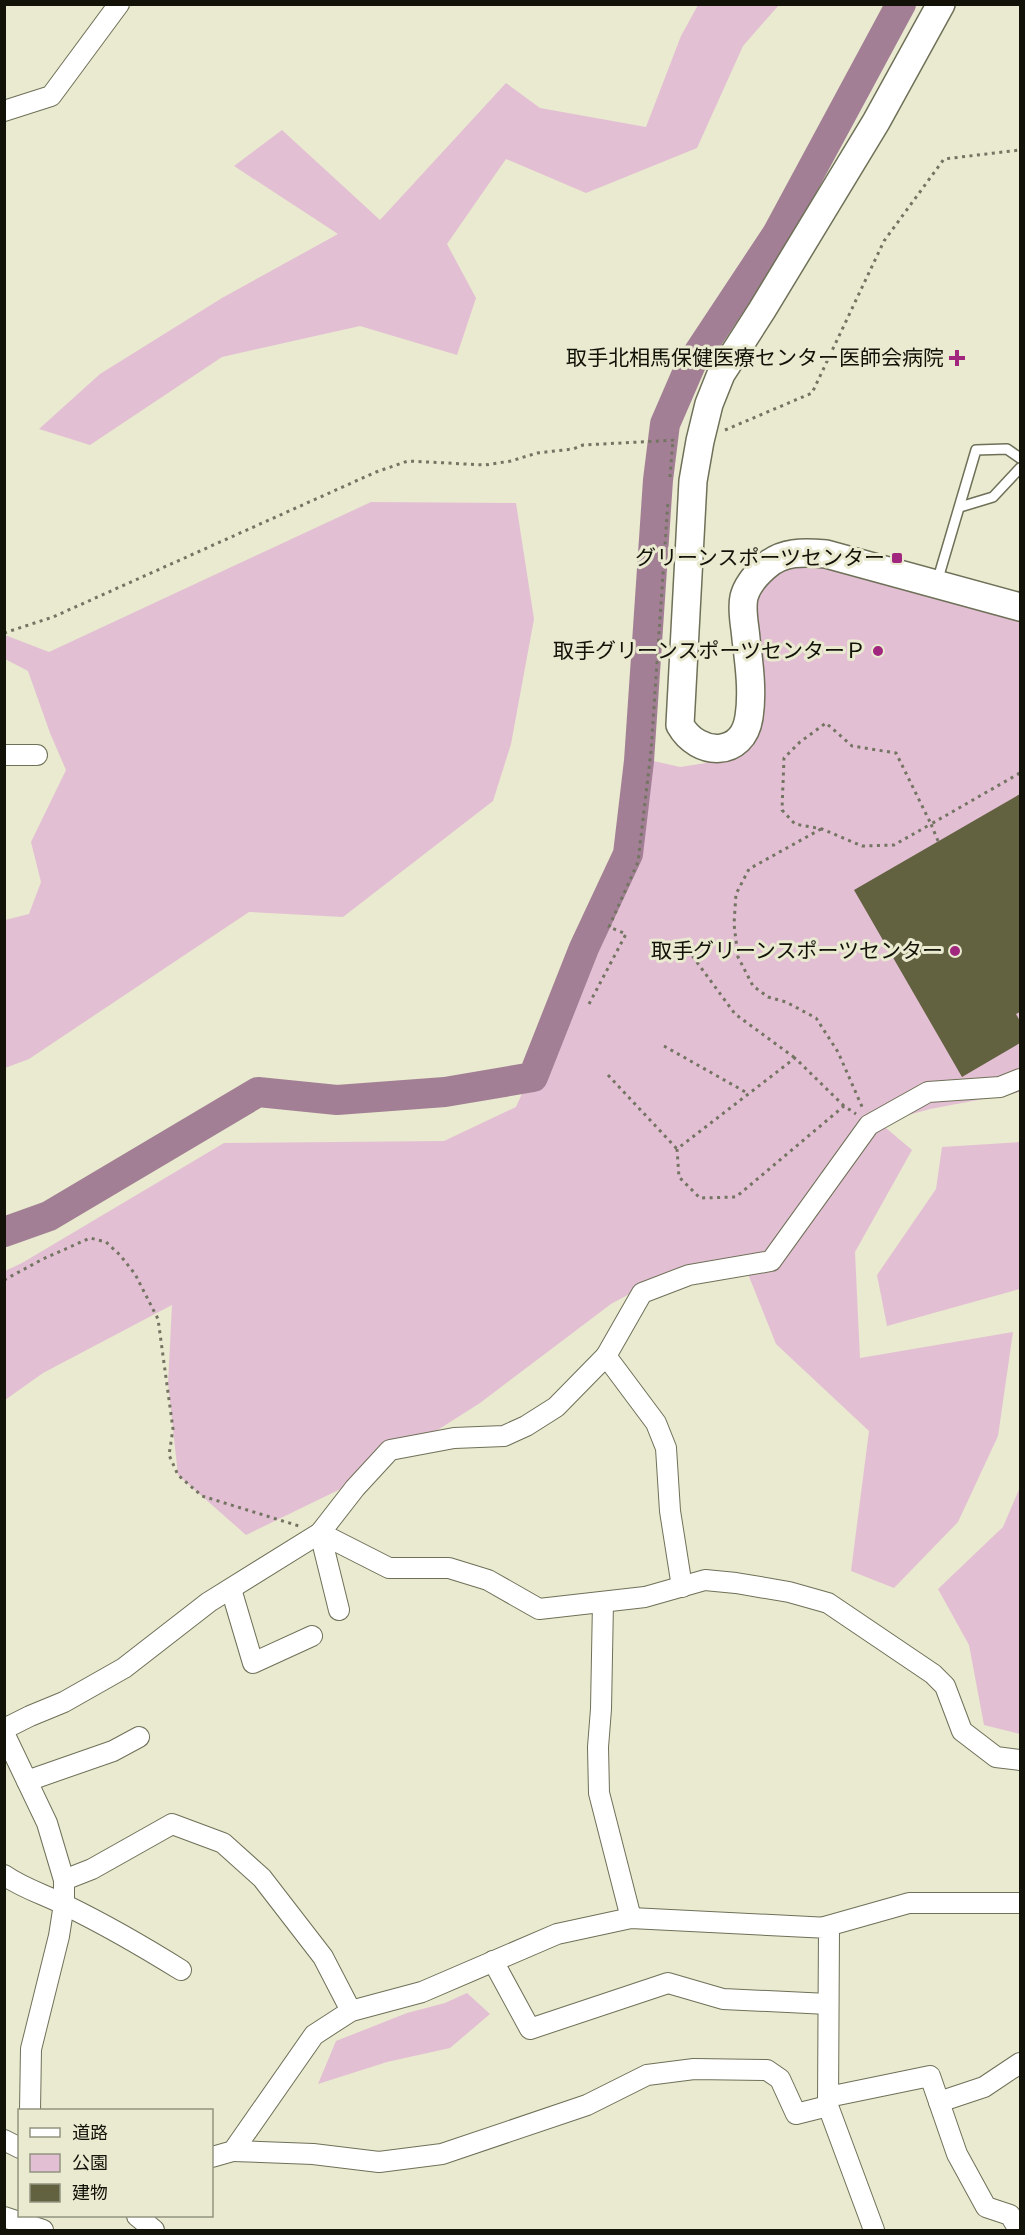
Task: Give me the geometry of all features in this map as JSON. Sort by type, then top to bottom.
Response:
[{"type":"street","points":[[4,111],[51,96],[119,4]]},
{"type":"street","points":[[941,4],[876,122],[721,374],[709,404],[693,481],[680,725],[686,735],[701,747],[715,750],[738,741],[745,734],[749,716],[744,597],[754,577],[769,563],[787,555],[805,552],[826,554],[1020,607]]},
{"type":"street","points":[[4,755],[37,755]]},
{"type":"street","points":[[30,2109],[31,2049],[59,1936],[64,1904],[64,1880],[47,1823],[4,1731],[30,1716],[64,1702],[124,1668],[209,1602],[320,1533],[355,1488],[390,1450],[454,1438],[504,1436],[526,1426],[556,1407],[606,1356],[642,1293],[689,1275],[771,1261],[869,1125],[928,1092],[1000,1087],[1020,1079]]},
{"type":"street","points":[[606,1356],[656,1423],[666,1448],[670,1511],[682,1587]]},
{"type":"street","points":[[320,1533],[389,1568],[449,1568],[488,1580],[539,1610],[645,1597],[705,1580],[789,1592],[828,1603],[933,1674],[945,1686],[962,1731],[996,1757],[1020,1760]]},
{"type":"street","points":[[320,1533],[339,1610]]},
{"type":"street","points":[[231,1589],[253,1664],[312,1636]]},
{"type":"street","points":[[603,1602],[598,1747],[599,1793],[630,1918]]},
{"type":"street","points":[[27,1781],[113,1751],[139,1737]]},
{"type":"street","points":[[64,1880],[92,1869],[172,1824],[223,1843],[262,1878],[323,1957],[351,2011]]},
{"type":"street","points":[[4,1875],[18,1885],[64,1904],[124,1935],[181,1970]]},
{"type":"street","points":[[232,2151],[314,2035],[351,2011],[422,1992],[557,1934],[630,1918],[824,1927],[909,1904],[1020,1903]]},
{"type":"street","points":[[824,1927],[829,1928],[828,2101],[874,2230]]},
{"type":"street","points":[[493,1961],[530,2029],[668,1983],[723,1999],[828,2004]]},
{"type":"street","points":[[939,2102],[984,2087],[1020,2062]]},
{"type":"street","points":[[213,2157],[232,2151],[313,2154],[379,2162],[442,2154],[587,2105],[647,2075],[694,2069],[767,2070],[780,2079],[796,2114],[828,2101],[930,2076],[957,2154],[986,2207],[1010,2215],[1019,2230]]},
{"type":"street","points":[[4,2140],[18,2147]]},
{"type":"street","points":[[4,2217],[43,2230]]},
{"type":"street","points":[[138,2217],[154,2230]]},
{"type":"lane","points":[[936,585],[976,450],[1007,449],[1020,458]]},
{"type":"lane","points":[[960,507],[993,497],[1020,468]]},
{"type":"path","points":[[4,633],[53,617],[376,472],[408,461],[485,465],[511,461],[537,453],[573,449],[583,445],[673,440],[700,441],[812,393],[884,241],[944,159],[1020,150]]},
{"type":"path","points":[[669,487],[673,440]]},
{"type":"path","points":[[589,1004],[626,934],[609,927],[638,862],[651,751],[669,499]]},
{"type":"path","points":[[938,841],[931,824],[896,753],[852,746],[826,723],[800,742],[784,758],[782,810],[795,824],[822,829],[862,846],[894,845],[931,824],[1020,772]]},
{"type":"path","points":[[822,829],[749,869],[736,894],[735,924],[738,957],[753,986],[768,997],[786,1002],[816,1018],[838,1052],[869,1125]]},
{"type":"path","points":[[688,950],[735,1014],[795,1058],[844,1106],[869,1125]]},
{"type":"path","points":[[664,1046],[749,1094]]},
{"type":"path","points":[[677,1149],[795,1058]]},
{"type":"path","points":[[608,1075],[677,1149],[679,1177],[700,1198],[736,1197],[844,1106]]},
{"type":"path","points":[[4,1280],[42,1258],[90,1238],[106,1242],[135,1274],[158,1319],[173,1429],[169,1455],[178,1475],[201,1496],[320,1533]]},
{"type":"green space","points":[[698,5],[779,5],[743,46],[697,148],[586,193],[506,159],[447,244],[476,298],[457,355],[360,326],[222,357],[90,445],[39,429],[100,374],[222,298],[338,234],[234,166],[282,130],[380,220],[506,83],[540,108],[646,127],[681,36]]},
{"type":"green space","points":[[371,502],[516,503],[534,619],[511,744],[493,801],[343,917],[249,912],[29,1059],[5,1068],[5,920],[29,914],[41,882],[31,842],[66,770],[28,671],[5,659],[5,635],[49,652]]},
{"type":"green space","points":[[820,562],[1020,617],[1020,1092],[930,1109],[880,1123],[912,1150],[855,1252],[860,1358],[1013,1332],[998,1436],[958,1522],[894,1588],[851,1571],[869,1431],[776,1344],[746,1269],[666,1274],[611,1304],[480,1403],[359,1480],[246,1535],[178,1475],[168,1383],[172,1305],[43,1373],[5,1400],[5,1271],[224,1143],[444,1141],[516,1107],[623,868],[636,757],[680,767],[706,763],[746,746],[756,598],[764,581],[779,569]]},
{"type":"green space","points":[[1020,1142],[1020,1289],[887,1326],[877,1275],[936,1189],[942,1147]]},
{"type":"green space","points":[[1020,1487],[1020,1734],[984,1725],[969,1645],[938,1589],[1003,1527]]},
{"type":"green space","points":[[467,1993],[490,2014],[450,2048],[387,2062],[318,2084],[336,2041],[407,2013],[445,2003]]},
{"type":"building","name":"取手グリーンスポーツセンター","points":[[1020,794],[1020,1012],[1016,1014],[1020,1021],[1020,1043],[962,1077],[854,890]]},
{"type":"waterway","points":[[4,1232],[49,1216],[258,1092],[337,1100],[445,1092],[533,1077],[584,948],[628,854],[639,761],[658,480],[665,424],[691,364],[777,234],[901,4]]},
{"type":"place","name":"取手北相馬保健医療センター医師会病院","points":[[957,358]]},
{"type":"place","name":"グリーンスポーツセンター","points":[[897,558]]},
{"type":"place","name":"取手グリーンスポーツセンターＰ","points":[[878,651]]},
{"type":"place","name":"取手グリーンスポーツセンター","points":[[955,951]]}]
